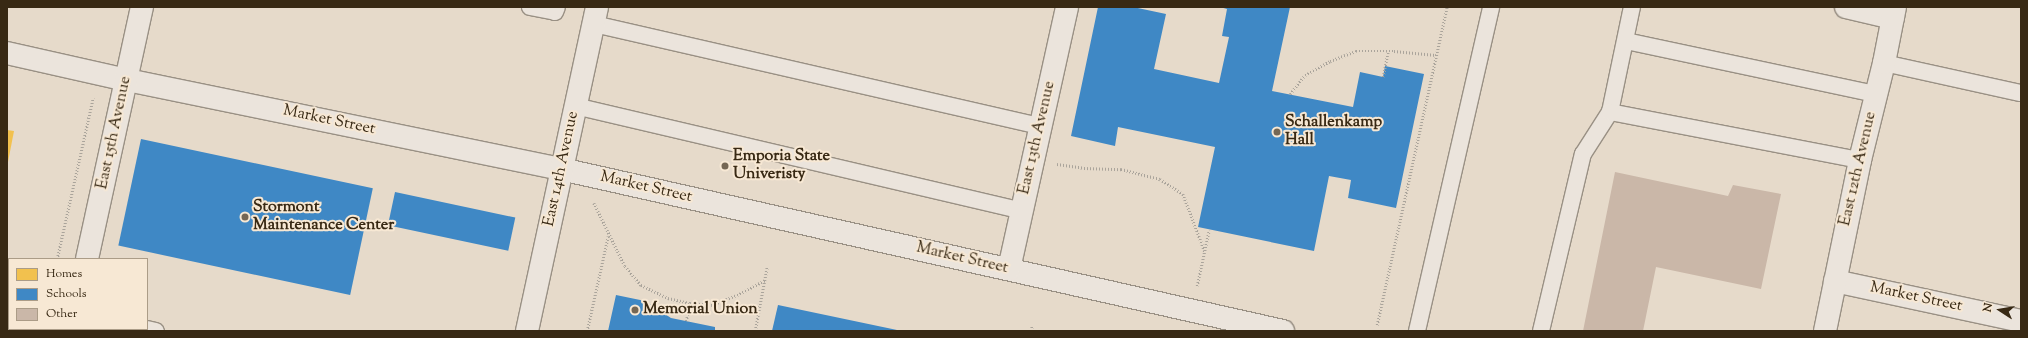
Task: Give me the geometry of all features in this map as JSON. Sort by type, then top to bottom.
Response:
[{"type":"street","name":"East 15th Avenue","points":[[88,258],[142,7]]},
{"type":"street","name":"East 13th Avenue","points":[[1009,269],[1067,7]]},
{"type":"street","points":[[1846,7],[1894,13]]},
{"type":"street","name":"East 12th Avenue","points":[[1825,331],[1860,160],[1884,63],[1894,13]]},
{"type":"street","name":"East 14th Avenue","points":[[527,331],[596,15]]},
{"type":"street","name":"Market Street","points":[[7,53],[127,80],[562,169],[1284,331]]},
{"type":"street","name":"Market Street","points":[[1835,281],[2021,321]]},
{"type":"lane","points":[[530,7],[555,12],[556,7]]},
{"type":"lane","points":[[1417,331],[1492,7]]},
{"type":"lane","points":[[1541,331],[1583,154],[1610,112],[1632,7]]},
{"type":"lane","points":[[596,15],[1041,126]]},
{"type":"lane","points":[[1626,41],[1876,94]]},
{"type":"lane","points":[[1884,63],[2021,93]]},
{"type":"lane","points":[[575,106],[1022,211]]},
{"type":"lane","points":[[1610,112],[1860,160]]},
{"type":"path","points":[[1377,325],[1447,7]]},
{"type":"path","points":[[1290,94],[1305,75],[1330,60],[1356,51],[1388,51],[1436,55]]},
{"type":"path","points":[[1383,77],[1388,51]]},
{"type":"path","points":[[57,258],[94,92]]},
{"type":"path","points":[[1053,163],[1084,168],[1121,169],[1160,179],[1183,194],[1205,252]]},
{"type":"path","points":[[593,201],[608,235],[625,266],[641,285],[668,298],[690,303],[712,305],[765,280]]},
{"type":"path","points":[[1196,292],[1210,230]]},
{"type":"path","points":[[587,331],[608,235]]},
{"type":"path","points":[[754,331],[767,267]]},
{"type":"path","points":[[686,321],[690,303]]},
{"type":"path","points":[[1031,331],[1032,326]]},
{"type":"building: Homes","points":[[7,130],[14,131],[8,162],[7,162]]},
{"type":"building: Schools","name":"Schallenkamp Hall","points":[[1098,7],[1133,7],[1166,14],[1154,69],[1219,83],[1229,37],[1222,36],[1227,9],[1220,7],[1290,7],[1272,91],[1353,107],[1360,72],[1383,77],[1385,66],[1424,74],[1396,208],[1348,198],[1351,180],[1329,176],[1314,251],[1198,227],[1215,147],[1118,127],[1115,146],[1071,136]]},
{"type":"building: Schools","name":"Stormont Maintenance Center","points":[[141,139],[373,188],[350,295],[118,246]]},
{"type":"building: Schools","points":[[395,192],[515,218],[508,251],[388,225]]},
{"type":"building: Schools","name":"Memorial Union","points":[[616,295],[645,301],[671,318],[715,327],[715,331],[608,331]]},
{"type":"building: Schools","points":[[778,305],[897,330],[897,331],[772,331]]},
{"type":"building: Other","points":[[1615,172],[1728,196],[1733,185],[1781,194],[1761,289],[1656,267],[1643,331],[1583,331]]},
{"type":"place","name":"Schallenkamp Hall","points":[[1277,132]]},
{"type":"place","name":"Emporia State Univeristy","points":[[725,166]]},
{"type":"place","name":"Stormont Maintenance Center","points":[[245,217]]},
{"type":"place","name":"Memorial Union","points":[[635,310]]}]
